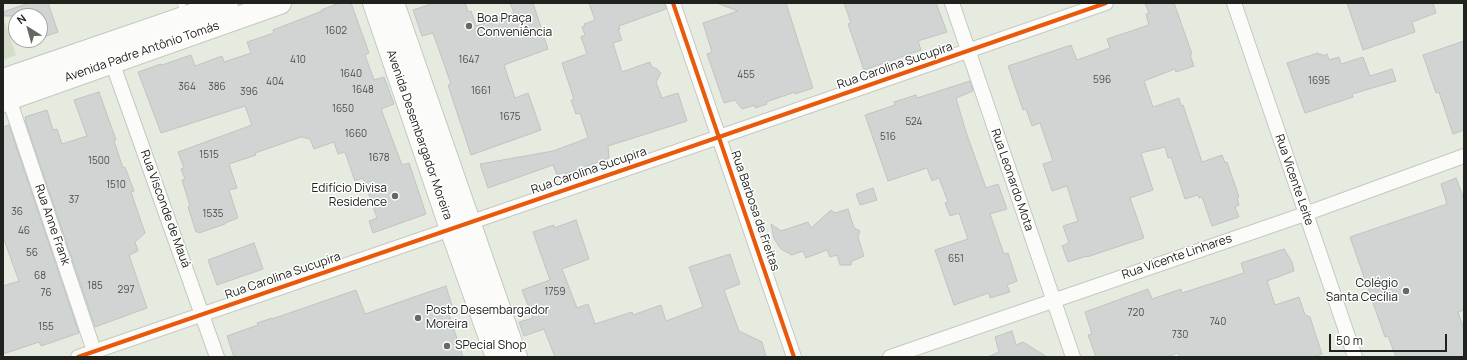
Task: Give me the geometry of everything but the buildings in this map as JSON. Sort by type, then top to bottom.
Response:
[{"type":"main road","name":"Avenida Padre Antônio Tomás","points":[[5,93],[183,10],[227,3]]},
{"type":"main road","name":"Avenida Padre Antônio Tomás","points":[[5,93],[112,62],[280,3]]},
{"type":"main road","name":"Avenida Desembargador Moreira","points":[[374,3],[460,226],[516,357]]},
{"type":"main road","name":"Avenida Desembargador Moreira","points":[[393,3],[460,226],[497,357]]},
{"type":"street","name":"Rua Barbosa de Freitas","points":[[673,3],[794,357]]},
{"type":"street","name":"Rua Leonardo Mota","points":[[952,3],[1072,357]]},
{"type":"street","name":"Rua Carolina Sucupira","points":[[78,357],[719,138],[1106,3]]},
{"type":"street","name":"Rua Vicente Leite","points":[[1234,3],[1355,357]]},
{"type":"street","name":"Rua Visconde de Mauá","points":[[112,62],[217,357]]},
{"type":"street","name":"Rua Anne Frank","points":[[5,93],[94,351]]},
{"type":"street","name":"Rua Vicente Linhares","points":[[890,357],[1305,214],[1464,156]]},
{"type":"green space","points":[[3,17],[8,32],[8,48],[14,48],[16,55],[3,60]]},
{"type":"cycle path","points":[[673,3],[794,357]]},
{"type":"cycle path","points":[[78,357],[1106,3]]},
{"type":"place","name":"Boa Praça Conveniência","points":[[469,26]]},
{"type":"place","name":"Edifício Divisa Residence","points":[[395,196]]},
{"type":"place","name":"Colégio Santa Cecília","points":[[1406,291]]},
{"type":"place","name":"Posto Desembargador Moreira","points":[[418,318]]},
{"type":"place","name":"SPecial Shop","points":[[447,346]]}]
